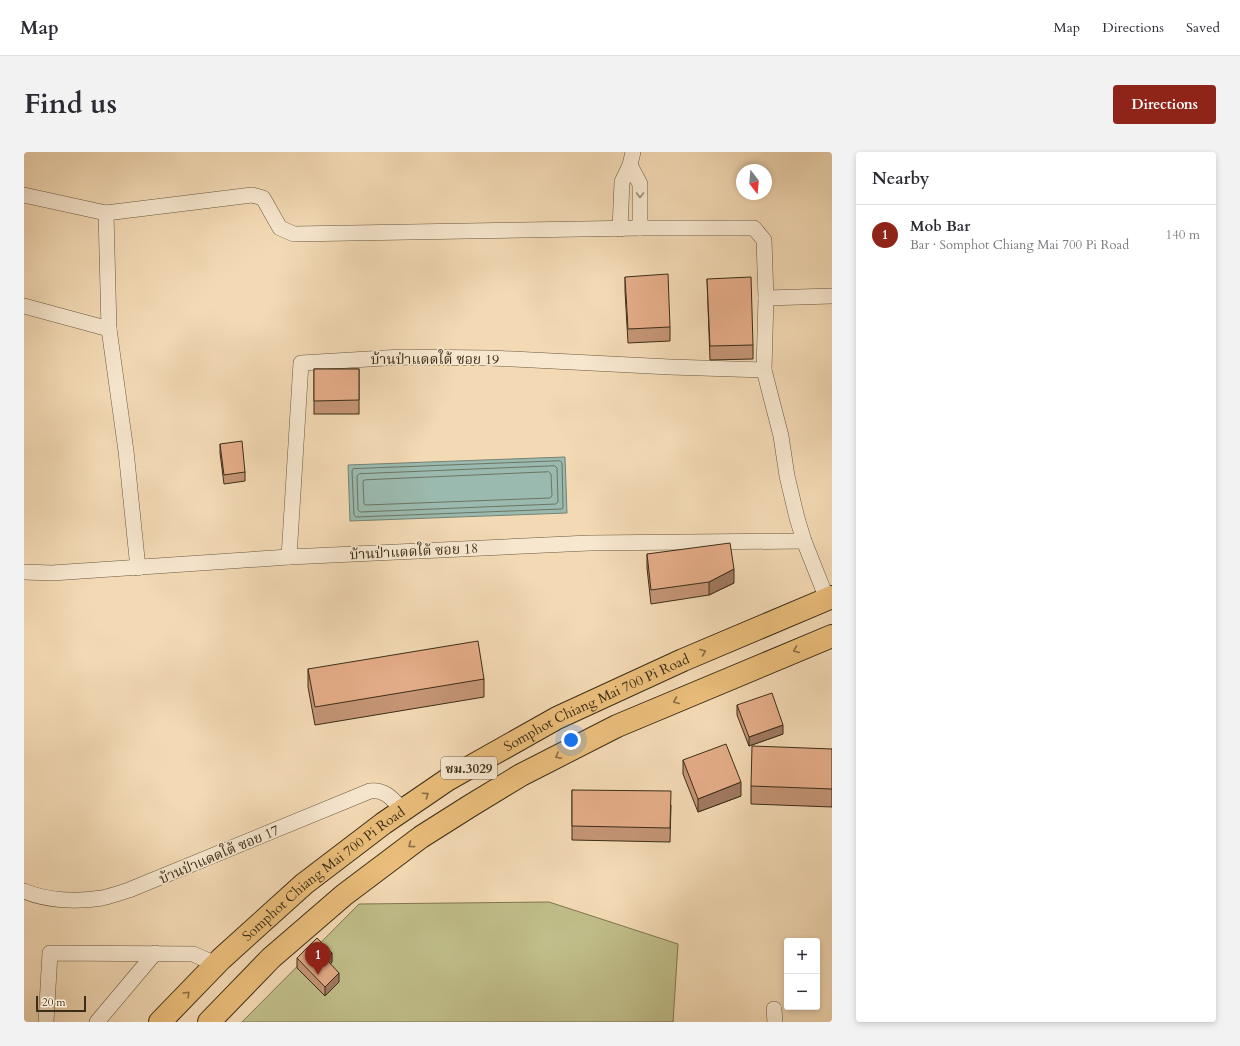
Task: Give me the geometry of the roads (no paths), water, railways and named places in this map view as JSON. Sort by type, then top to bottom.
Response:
[{"type":"main road","name":"Somphot Chiang Mai 700 Pi Road","points":[[160,1022],[216,964],[304,884],[384,823],[447,780],[557,718],[684,660],[829,598]]},
{"type":"main road","name":"Somphot Chiang Mai 700 Pi Road","points":[[209,1022],[271,958],[344,895],[422,837],[470,806],[521,775],[617,726],[832,636]]},
{"type":"street","points":[[632,158],[640,184],[640,228]]},
{"type":"street","points":[[620,228],[622,182],[632,158]]},
{"type":"street","points":[[24,195],[106,213],[252,195],[263,198],[280,228],[294,234],[620,228],[754,228],[764,240],[766,298],[764,370],[781,436],[797,518],[804,541],[829,598]]},
{"type":"street","points":[[106,213],[109,329],[126,451],[138,568]]},
{"type":"street","points":[[766,298],[832,296]]},
{"type":"street","points":[[24,306],[109,329]]},
{"type":"street","name":"บ้านป่าแดดใต้ ซอย 19","points":[[289,557],[301,362],[402,357],[491,358],[764,370]]},
{"type":"street","name":"บ้านป่าแดดใต้ ซอย 18","points":[[24,572],[52,573],[289,557],[589,543],[804,541]]},
{"type":"street","name":"บ้านป่าแดดใต้ ซอย 17","points":[[24,891],[52,898],[75,900],[102,898],[129,890],[370,791],[377,790],[384,792],[390,796],[403,810]]},
{"type":"street","points":[[46,1022],[50,953],[193,954],[216,964]]},
{"type":"street","points":[[97,1022],[155,953]]},
{"type":"water","points":[[565,457],[567,513],[350,521],[348,465]]},
{"type":"place","name":"Mob Bar","points":[[318,975]]}]
